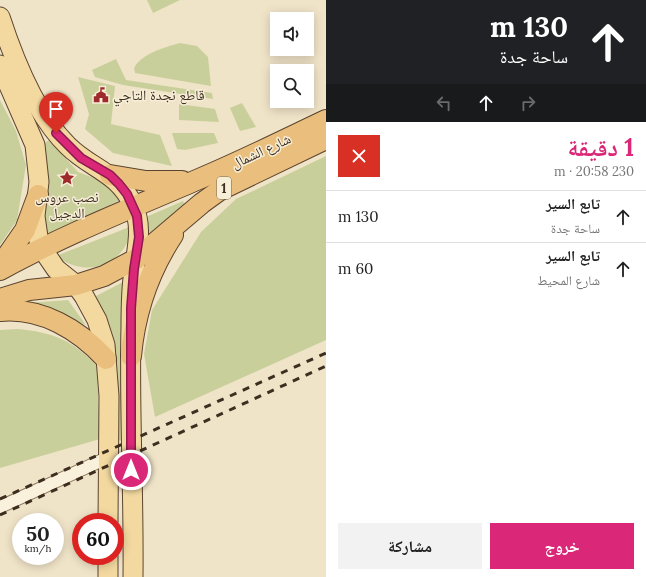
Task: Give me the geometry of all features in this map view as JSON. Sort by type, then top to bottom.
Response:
[{"type":"highway","name":"شارع الشمال","points":[[41,247],[133,206],[200,179],[326,120]]},
{"type":"highway","name":"شارع الشمال","points":[[76,286],[104,276],[136,259],[202,203],[220,190],[326,139]]},
{"type":"highway","points":[[110,175],[164,182],[200,179]]},
{"type":"highway","points":[[0,266],[25,230],[38,194]]},
{"type":"highway","points":[[131,356],[137,312],[147,284],[163,250],[190,214]]},
{"type":"highway","name":"1","points":[[0,270],[41,247]]},
{"type":"highway","name":"1","points":[[0,299],[29,290],[76,286]]},
{"type":"highway","points":[[0,311],[23,312],[42,316],[60,323],[78,332],[93,344],[106,359]]},
{"type":"main road","points":[[0,17],[29,88],[47,121],[68,147],[81,158],[110,175],[119,184],[133,206],[137,216],[139,237],[132,283],[131,356],[133,577]]},
{"type":"main road","points":[[0,65],[35,145],[39,170],[35,216],[41,247],[56,269],[76,286],[97,320],[105,345],[109,396],[108,513]]},
{"type":"main road","points":[[109,454],[131,441]]},
{"type":"main road","points":[[109,454],[114,464],[120,464],[131,470]]},
{"type":"main road","points":[[108,565],[108,577]]},
{"type":"street","points":[[0,507],[109,454]]},
{"type":"green space","points":[[147,0],[180,0],[153,13]]},
{"type":"green space","points":[[180,43],[197,46],[208,57],[211,86],[135,73],[134,68],[137,63],[148,55]]},
{"type":"green space","points":[[116,59],[126,80],[212,93],[213,99],[123,85],[95,77],[92,70]]},
{"type":"green space","points":[[78,77],[115,86],[111,124],[160,135],[172,166],[113,153],[85,129],[89,114]]},
{"type":"green space","points":[[0,100],[16,131],[26,165],[17,220],[0,245]]},
{"type":"green space","points":[[242,103],[256,127],[240,131],[230,108]]},
{"type":"green space","points":[[179,104],[215,109],[219,122],[179,120]]},
{"type":"green space","points":[[172,133],[214,133],[218,143],[185,150],[177,149]]},
{"type":"green space","points":[[49,140],[78,172],[110,184],[124,198],[44,237],[43,217],[47,178],[42,145]]},
{"type":"green space","points":[[326,156],[326,340],[155,417],[144,354],[152,310],[201,232],[236,199]]},
{"type":"green space","points":[[183,201],[185,205],[148,234],[146,217]]},
{"type":"green space","points":[[132,226],[129,239],[122,251],[114,259],[104,265],[80,267],[68,263],[56,256]]},
{"type":"green space","points":[[127,280],[124,440],[116,441],[111,336],[96,296]]},
{"type":"green space","points":[[68,300],[86,325],[29,303]]},
{"type":"green space","points":[[17,329],[41,332],[61,339],[79,350],[97,366],[100,439],[0,468],[0,330]]},
{"type":"railway","points":[[0,499],[326,353]]},
{"type":"railway","points":[[0,515],[326,366]]},
{"type":"place","name":"قاطع نجدة التاجي","points":[[101,95]]},
{"type":"place","name":"نصب عروس الدجيل","points":[[67,178]]},
{"type":"route","points":[[56,133],[68,147],[81,158],[110,175],[119,184],[127,194],[137,216],[139,237],[132,283],[131,308],[131,470]]}]
